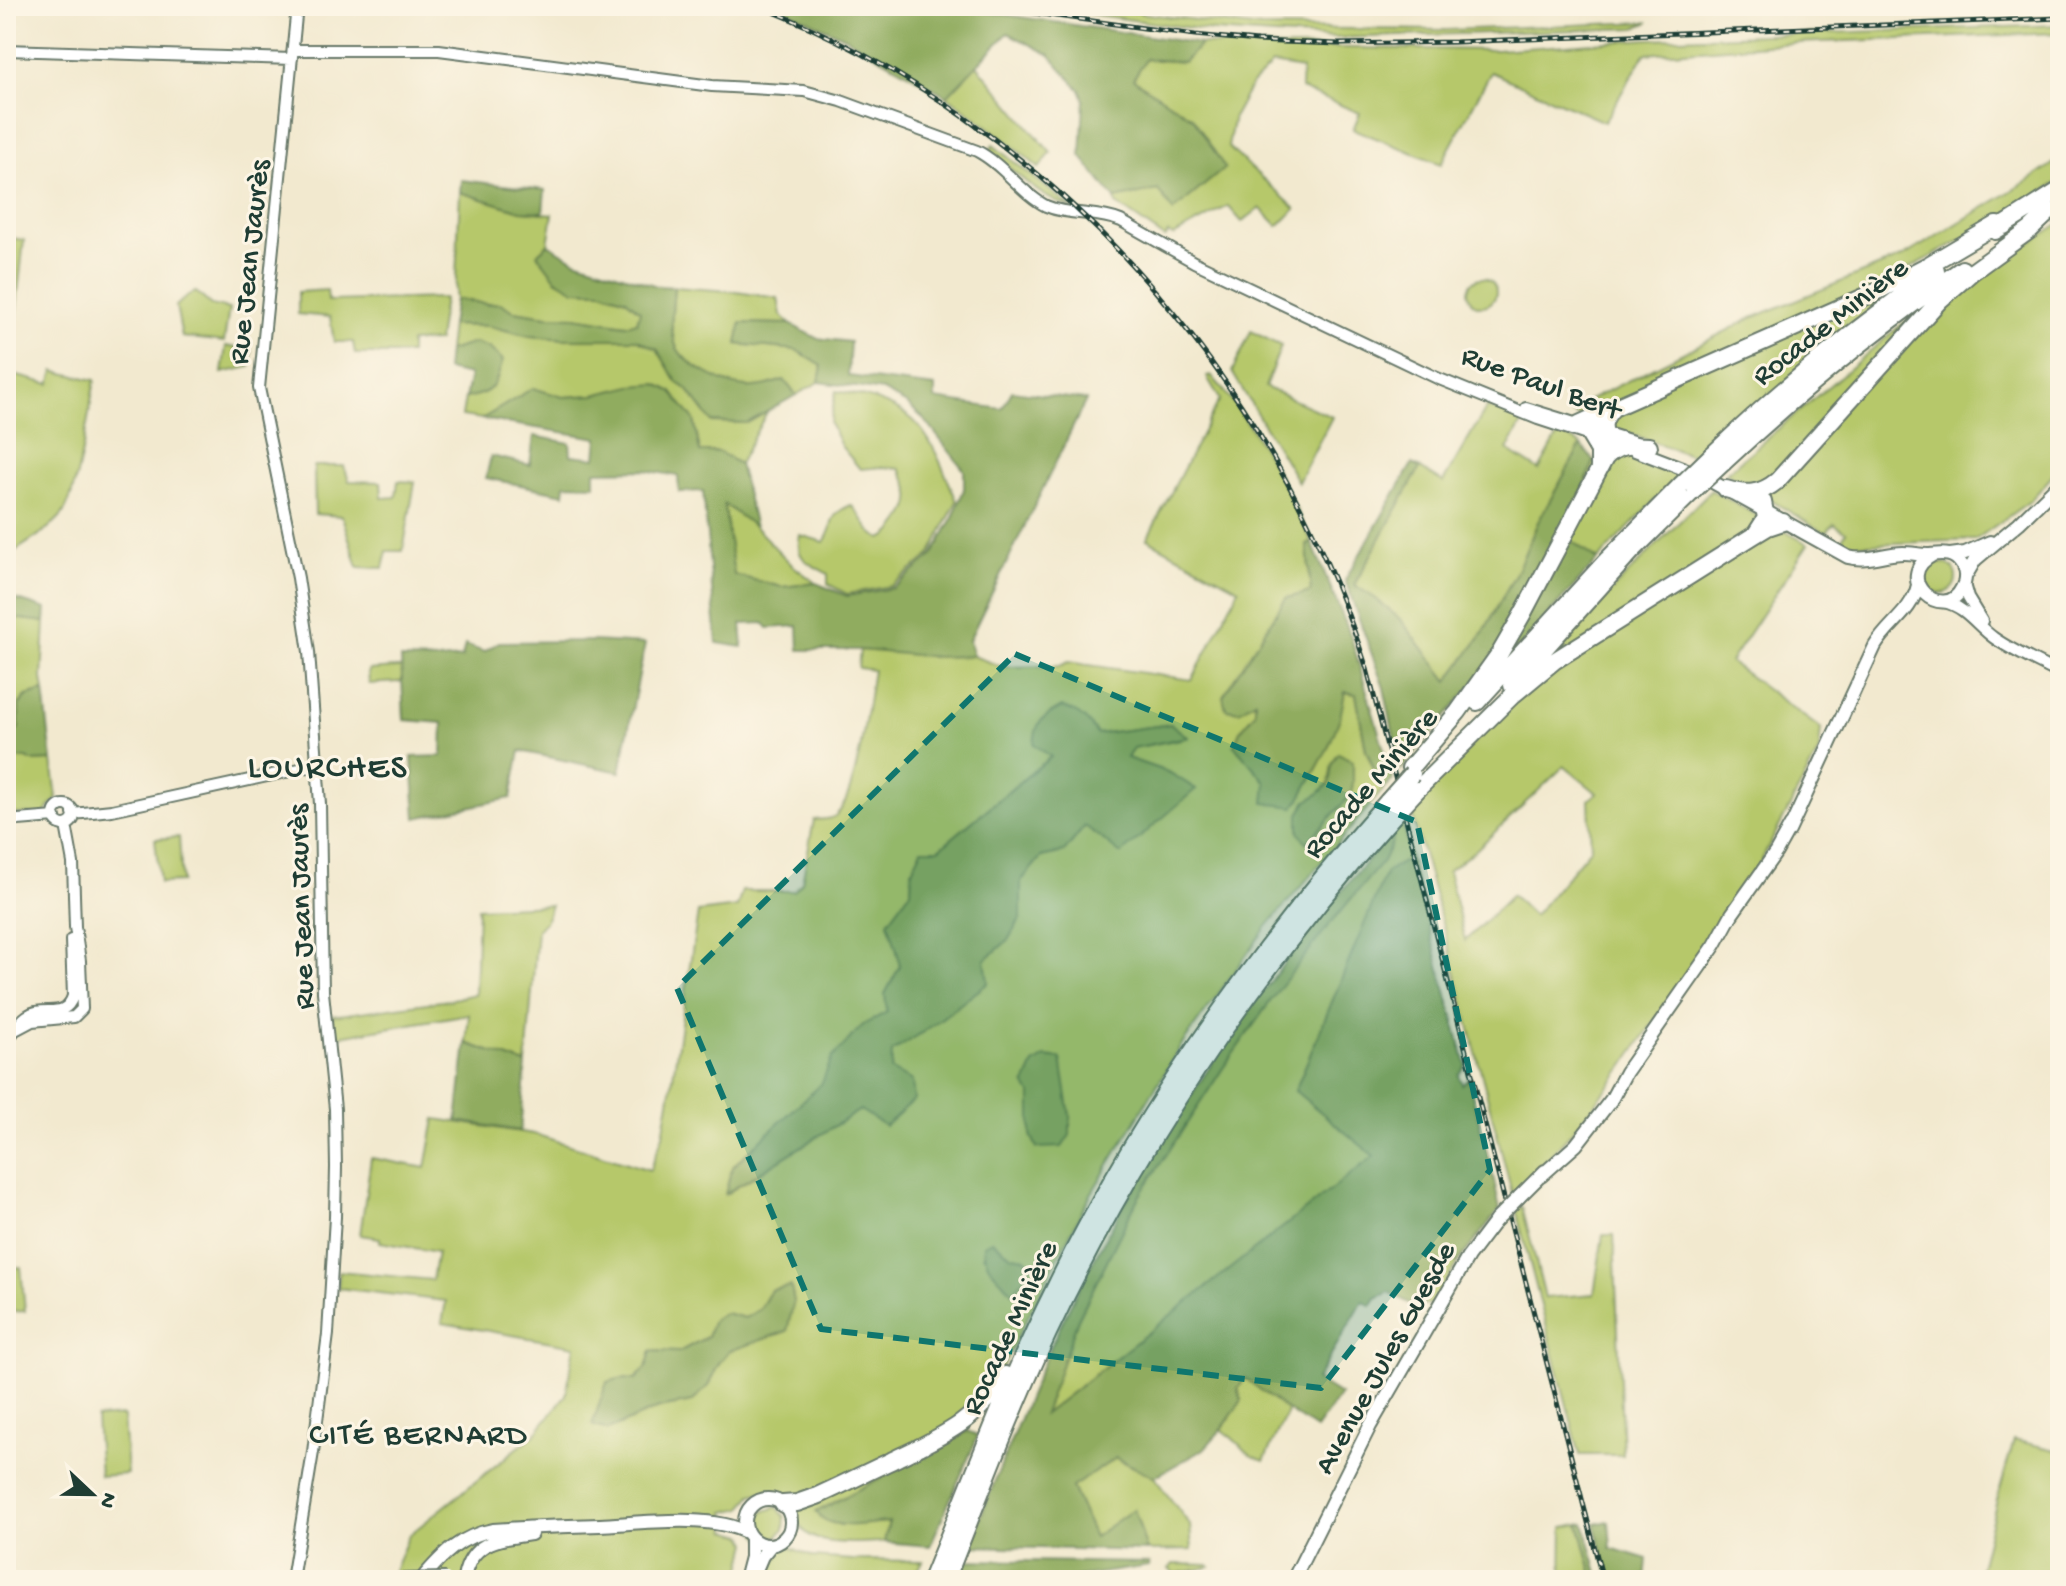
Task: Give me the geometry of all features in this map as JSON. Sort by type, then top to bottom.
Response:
[{"type":"highway","name":"Rocade Minière","points":[[931,1580],[999,1410],[1053,1291],[1114,1178],[1184,1064],[1264,951],[1348,846],[1608,559],[1688,487],[1783,390],[1913,287],[2060,190]]},
{"type":"highway","name":"Rocade Minière","points":[[1718,458],[1884,326],[1952,276],[2055,208]]},
{"type":"highway","points":[[1413,777],[1554,661],[1774,525],[1762,491],[1777,481],[1940,300],[2055,208]]},
{"type":"highway","points":[[1413,777],[1506,644],[1599,468],[1610,453],[1601,436],[1604,420],[1613,408],[1880,290],[1996,225],[2004,226]]},
{"type":"highway","points":[[1599,468],[1600,454],[1596,444],[1613,408]]},
{"type":"highway","points":[[1601,436],[1649,446]]},
{"type":"highway","points":[[1767,508],[1777,481]]},
{"type":"highway","points":[[1726,489],[1767,508]]},
{"type":"highway","name":"Rocade Minière","points":[[949,1580],[1014,1408],[1047,1334],[1085,1258],[1141,1159],[1195,1072],[1252,990],[1390,803]]},
{"type":"highway","points":[[783,1504],[803,1501],[839,1486],[937,1439],[974,1415],[999,1386],[1040,1308],[1053,1291]]},
{"type":"main road","name":"Rue Paul Bert","points":[[1601,436],[1681,467],[1767,508]]},
{"type":"main road","name":"Rue Paul Bert","points":[[1649,446],[1689,462],[1852,558],[1868,559],[1901,553],[1933,555]]},
{"type":"main road","points":[[1891,555],[1909,563],[1926,596],[1939,601],[1957,596],[1975,560],[2060,483]]},
{"type":"main road","points":[[1918,581],[1921,564],[1933,555],[1965,553],[2004,535]]},
{"type":"main road","points":[[1950,555],[1962,565],[1965,581]]},
{"type":"main road","name":"Avenue Jules Guesde","points":[[1293,1580],[1370,1426],[1468,1257],[1496,1220],[1541,1176],[1583,1128],[1626,1072],[1776,852],[1864,667],[1880,638],[1913,603],[1918,581]]},
{"type":"main road","name":"Avenue Jules Guesde","points":[[1864,667],[1906,619],[1925,605],[1939,601]]},
{"type":"main road","points":[[745,1580],[751,1557],[750,1536],[745,1525],[747,1513],[752,1505],[763,1499],[775,1500],[783,1504],[791,1516],[790,1531],[762,1556],[752,1580]]},
{"type":"main road","points":[[421,1580],[458,1542],[471,1535],[493,1530],[693,1522],[747,1513]]},
{"type":"main road","points":[[413,1580],[439,1548],[468,1529],[509,1522],[556,1526]]},
{"type":"main road","points":[[693,1522],[731,1527],[759,1543],[771,1545]]},
{"type":"main road","points":[[464,1578],[470,1558],[483,1546],[526,1535],[601,1525]]},
{"type":"street","name":"Rue Jean Jaurès","points":[[290,1580],[312,1460],[326,1355],[335,1209],[335,1109],[323,992],[320,804],[310,662],[259,388],[297,6]]},
{"type":"street","name":"Rue Paul Bert","points":[[6,50],[290,56],[431,49],[712,86],[804,91],[841,101],[986,156],[1047,206],[1121,221],[1186,259],[1467,391],[1538,419],[1649,446]]},
{"type":"street","name":"Rue Paul Bert","points":[[1252,290],[1295,305],[1488,393],[1601,436]]},
{"type":"street","points":[[1965,581],[1968,598],[1991,636]]},
{"type":"street","points":[[1939,601],[1964,610],[1991,636],[2060,674]]},
{"type":"street","points":[[73,814],[112,810],[318,765]]},
{"type":"street","points":[[61,806],[70,808],[73,814],[66,825],[60,824],[55,817],[56,810],[61,806]]},
{"type":"street","points":[[6,821],[55,817]]},
{"type":"street","points":[[15,1030],[29,1022],[71,1018],[81,1012],[83,1003],[75,927],[73,863],[66,825]]},
{"type":"street","points":[[6,1043],[27,1016],[40,1011],[64,1009],[73,999],[71,943],[75,927]]},
{"type":"street","points":[[375,1580],[464,1578]]},
{"type":"highlighted area","points":[[1015,654],[1417,822],[1490,1170],[1321,1388],[821,1329],[677,988]]},
{"type":"green space","points":[[777,6],[947,6],[1201,44],[1184,62],[1146,59],[1133,79],[1193,118],[1225,168],[1173,211],[1158,190],[1115,199],[1081,156],[1084,100],[1081,91],[1049,54],[1008,33],[947,96],[846,38]]},
{"type":"green space","points":[[1031,6],[1140,6],[1140,13],[1261,28],[1447,30],[1649,22],[1635,28],[1337,38],[1213,31]]},
{"type":"green space","points":[[2060,25],[2060,33],[1793,43],[1645,54],[1604,122],[1491,72],[1441,164],[1353,129],[1360,113],[1301,89],[1302,69],[1272,64],[1251,85],[1234,116],[1228,147],[1296,209],[1278,226],[1260,208],[1242,222],[1228,206],[1173,236],[1168,233],[1165,238],[1116,204],[1115,199],[1158,190],[1173,211],[1193,118],[1133,79],[1146,59],[1184,62],[1201,44],[1497,50],[1647,39]]},
{"type":"green space","points":[[976,64],[1051,153],[1039,168],[947,96]]},
{"type":"green space","points":[[993,145],[1072,208],[1048,198],[1028,184],[989,152]]},
{"type":"green space","points":[[2060,159],[2060,181],[1885,282],[1891,294],[1698,458],[1568,411],[1752,318],[1902,257]]},
{"type":"green space","points":[[461,180],[545,190],[543,212],[521,211],[460,192]]},
{"type":"green space","points":[[460,192],[521,211],[553,214],[548,244],[537,254],[575,290],[602,291],[626,299],[640,311],[637,323],[626,325],[547,316],[514,311],[500,303],[455,299]]},
{"type":"green space","points":[[2060,223],[2060,467],[2030,501],[1975,540],[1845,545],[1840,542],[1846,532],[1834,524],[1824,535],[1726,473],[1902,324]]},
{"type":"green space","points":[[6,237],[24,240],[9,374],[50,384],[54,371],[95,380],[78,471],[68,504],[50,527],[6,557]]},
{"type":"green space","points":[[548,244],[575,260],[657,286],[674,287],[673,336],[686,359],[705,372],[738,386],[757,387],[784,380],[796,395],[747,423],[712,422],[687,389],[677,382],[657,349],[636,339],[565,339],[530,336],[488,326],[451,325],[455,299],[500,303],[514,311],[547,316],[626,325],[637,322],[640,311],[626,299],[602,291],[575,290],[556,279],[537,254]]},
{"type":"green space","points":[[1482,278],[1492,282],[1496,292],[1492,302],[1482,306],[1472,302],[1468,292],[1472,282]]},
{"type":"green space","points":[[674,287],[778,298],[781,315],[790,324],[741,323],[737,344],[796,350],[822,366],[819,382],[796,395],[784,380],[757,387],[738,386],[695,366],[679,351],[673,336]]},
{"type":"green space","points":[[327,290],[328,301],[444,298],[438,341],[410,342],[410,354],[355,354],[353,342],[334,342],[330,317],[298,314],[298,292]]},
{"type":"green space","points":[[196,292],[211,305],[229,309],[224,342],[182,337],[176,306]]},
{"type":"green space","points":[[741,323],[790,324],[816,338],[850,342],[848,376],[935,387],[935,399],[1002,409],[1012,391],[1086,400],[969,640],[973,656],[799,650],[798,626],[768,628],[764,623],[741,624],[743,647],[717,643],[703,491],[679,492],[678,476],[645,470],[595,471],[595,485],[565,484],[564,494],[486,478],[491,456],[530,465],[534,436],[570,443],[571,455],[596,458],[598,438],[482,419],[533,388],[563,397],[657,384],[671,391],[694,420],[700,452],[719,452],[739,464],[755,527],[724,504],[734,575],[782,587],[816,583],[847,596],[893,588],[932,556],[952,520],[964,489],[964,470],[924,419],[907,404],[883,391],[819,382],[822,366],[796,350],[737,344]]},
{"type":"green space","points":[[451,325],[488,326],[530,336],[565,339],[636,339],[657,349],[677,382],[687,389],[712,422],[747,423],[767,412],[739,464],[719,452],[700,452],[694,420],[632,386],[594,395],[563,397],[533,388],[482,419],[462,416],[465,398],[482,394],[492,387],[503,360],[475,343],[448,351]]},
{"type":"green space","points":[[1251,331],[1281,346],[1265,387],[1332,417],[1298,482],[1232,372]]},
{"type":"green space","points":[[475,343],[489,348],[503,360],[492,387],[482,394],[465,398],[470,375],[446,370],[448,351]]},
{"type":"green space","points":[[226,346],[252,351],[250,367],[222,373]]},
{"type":"green space","points":[[1211,375],[1227,394],[1255,434],[1312,543],[1307,545],[1311,592],[1255,700],[1255,713],[1240,731],[1235,745],[1266,782],[1300,799],[1333,735],[1344,692],[1356,694],[1366,750],[1383,790],[1268,925],[1180,1047],[1088,1199],[995,1381],[969,1413],[968,1431],[817,1512],[840,1525],[889,1522],[884,1542],[837,1543],[814,1537],[805,1532],[790,1503],[771,1490],[752,1495],[742,1508],[725,1512],[727,1530],[744,1535],[748,1543],[739,1580],[390,1580],[409,1535],[535,1434],[566,1395],[575,1346],[442,1323],[446,1301],[338,1288],[339,1271],[432,1280],[437,1252],[380,1242],[380,1238],[360,1235],[371,1158],[426,1168],[435,1119],[534,1134],[650,1170],[663,1135],[698,912],[737,907],[742,891],[794,891],[802,882],[814,820],[830,818],[838,813],[845,803],[856,767],[873,670],[858,668],[860,650],[973,656],[1003,667],[1060,666],[1068,662],[1192,680],[1239,589],[1147,539],[1220,399],[1207,377]],"holes":[[[1171,724],[1187,738],[1133,748],[1127,758],[1170,773],[1195,789],[1085,826],[1064,852],[1041,857],[1021,881],[1021,918],[1008,940],[985,960],[988,983],[892,1052],[891,1070],[860,1110],[726,1194],[732,1167],[822,1083],[863,1025],[888,1012],[885,994],[900,966],[888,922],[911,891],[912,870],[1051,756],[1097,734]],[[1338,753],[1352,761],[1299,814],[1307,801],[1329,783],[1332,764]],[[1060,1059],[1070,1116],[1031,1135],[1031,1094]],[[992,1241],[1013,1256],[1025,1258],[983,1256]],[[771,1290],[787,1331],[729,1351],[719,1363],[708,1386],[692,1402],[659,1408],[608,1430],[622,1378],[635,1379],[646,1368],[651,1351],[679,1352],[707,1337],[725,1313],[745,1318],[760,1309]]]},
{"type":"green space","points":[[836,391],[876,400],[912,419],[933,447],[957,501],[930,555],[891,586],[847,594],[828,584],[828,574],[801,555],[800,535],[824,542],[834,517],[851,505],[871,532],[882,539],[893,531],[906,513],[910,495],[900,469],[860,469],[841,446],[830,423]]},
{"type":"green space","points":[[1487,407],[1524,420],[1507,450],[1539,470],[1560,432],[1581,445],[1538,522],[1518,569],[1482,635],[1448,681],[1401,620],[1354,585],[1420,468],[1443,482]]},
{"type":"green space","points":[[1581,445],[1594,461],[1583,490],[1560,533],[1598,560],[1511,656],[1499,647],[1472,685],[1401,770],[1384,688],[1345,580],[1412,464],[1420,468],[1354,585],[1401,620],[1448,681],[1482,635],[1518,569],[1538,522]]},
{"type":"green space","points":[[1626,453],[1681,473],[1598,560],[1560,533],[1594,461]]},
{"type":"green space","points":[[314,466],[344,466],[349,481],[381,482],[382,498],[396,497],[398,481],[415,482],[403,551],[387,551],[383,568],[358,567],[342,516],[315,514]]},
{"type":"green space","points":[[1711,490],[1808,544],[1730,662],[1821,729],[1819,751],[1758,867],[1621,1070],[1585,1117],[1513,1197],[1411,810],[1489,726],[1545,658]],"holes":[[[1564,766],[1597,793],[1589,800],[1591,848],[1534,916],[1512,895],[1465,941],[1448,871],[1477,849]]]},
{"type":"green space","points":[[724,503],[816,583],[782,587],[733,575]]},
{"type":"green space","points":[[1312,543],[1350,634],[1393,780],[1383,790],[1366,750],[1356,694],[1345,692],[1340,718],[1328,748],[1294,807],[1264,803],[1266,782],[1234,745],[1240,731],[1255,713],[1255,701],[1239,711],[1226,709],[1223,696],[1286,598],[1311,592],[1307,545]]},
{"type":"green space","points":[[1941,563],[1952,567],[1956,578],[1952,589],[1941,593],[1930,589],[1926,578],[1930,567]]},
{"type":"green space","points":[[6,596],[46,609],[45,622],[13,618],[6,629]]},
{"type":"green space","points":[[13,618],[45,622],[44,691],[26,696],[19,705],[19,728],[14,733],[6,733],[6,629]]},
{"type":"green space","points":[[499,642],[645,644],[620,772],[520,751],[511,798],[416,818],[412,757],[442,756],[443,723],[404,720],[401,659],[462,658],[465,645],[484,652]]},
{"type":"green space","points":[[426,666],[427,680],[369,684],[368,670]]},
{"type":"green space","points":[[44,691],[52,760],[6,759],[6,733],[14,733],[19,728],[19,705],[27,696]]},
{"type":"green space","points":[[1062,707],[1082,717],[1097,734],[1171,724],[1188,737],[1133,748],[1127,758],[1170,773],[1196,789],[1121,854],[1085,826],[1064,852],[1041,857],[1021,881],[1021,917],[1008,940],[985,960],[988,983],[892,1052],[891,1070],[912,1081],[914,1100],[885,1126],[860,1110],[725,1194],[732,1167],[822,1083],[832,1058],[863,1025],[887,1012],[885,994],[900,966],[888,922],[911,891],[912,870],[922,849],[939,849],[1051,757],[1034,744],[1036,730],[1041,721]]},
{"type":"green space","points":[[1338,753],[1353,761],[1351,795],[1307,843],[1299,833],[1299,814],[1307,801],[1329,784],[1332,764]]},
{"type":"green space","points":[[27,758],[31,761],[52,760],[57,798],[44,814],[6,814],[6,759]]},
{"type":"green space","points":[[1402,821],[1410,858],[1386,872],[1295,1091],[1375,1156],[1043,1415],[1078,1319],[1138,1198],[1279,989],[1383,861],[1394,830]]},
{"type":"green space","points":[[1394,830],[1383,861],[1279,989],[1138,1198],[1078,1319],[1044,1414],[1374,1156],[1295,1091],[1386,872],[1410,858],[1466,1065],[1459,1075],[1462,1084],[1468,1078],[1500,1209],[1457,1263],[1449,1257],[1421,1304],[1412,1305],[1389,1292],[1376,1298],[1371,1306],[1363,1301],[1316,1380],[1340,1395],[1316,1429],[1245,1378],[1238,1389],[1242,1400],[1204,1449],[1154,1477],[1116,1458],[1072,1487],[1094,1537],[1134,1509],[1147,1551],[969,1546],[1052,1344],[1116,1218],[1151,1159],[1187,1101],[1265,989]]},
{"type":"green space","points":[[179,837],[182,882],[160,883],[155,839]]},
{"type":"green space","points":[[551,905],[545,922],[537,930],[526,1064],[466,1043],[469,1014],[334,1037],[331,1016],[475,994],[478,908]]},
{"type":"green space","points":[[466,1043],[526,1064],[520,1131],[457,1121]]},
{"type":"green space","points":[[1045,1057],[1061,1059],[1070,1116],[1070,1135],[1062,1147],[1037,1148],[1031,1135],[1031,1094],[1025,1084],[1034,1064]]},
{"type":"green space","points":[[1522,1206],[1545,1298],[1594,1294],[1603,1235],[1614,1235],[1623,1455],[1580,1455],[1516,1210]]},
{"type":"green space","points":[[992,1241],[1012,1256],[1025,1258],[1033,1264],[1014,1293],[986,1259],[984,1245]]},
{"type":"green space","points":[[1449,1256],[1457,1263],[1433,1305],[1421,1304]]},
{"type":"green space","points":[[21,1267],[25,1311],[6,1312],[6,1268]]},
{"type":"green space","points":[[791,1286],[794,1301],[787,1331],[729,1351],[719,1363],[708,1386],[692,1402],[659,1408],[608,1430],[592,1425],[607,1382],[622,1378],[636,1379],[646,1368],[651,1351],[679,1352],[707,1337],[713,1320],[725,1313],[745,1318],[760,1309],[771,1290]]},
{"type":"green space","points":[[1245,1378],[1288,1410],[1264,1461],[1252,1456],[1222,1429],[1242,1400],[1238,1389]]},
{"type":"green space","points":[[123,1416],[127,1474],[100,1476],[96,1418]]},
{"type":"green space","points":[[968,1431],[978,1436],[930,1546],[884,1542],[889,1522],[839,1525],[830,1523],[816,1512]]},
{"type":"green space","points":[[2014,1440],[2060,1451],[2060,1580],[1977,1580]]},
{"type":"green space","points":[[1116,1458],[1154,1477],[1190,1525],[1192,1550],[1147,1551],[1134,1509],[1094,1538],[1072,1487]]},
{"type":"green space","points":[[777,1507],[785,1517],[784,1530],[774,1539],[761,1538],[752,1528],[753,1515]]},
{"type":"green space","points":[[1609,1521],[1611,1548],[1647,1559],[1645,1580],[1610,1580],[1595,1524]]},
{"type":"green space","points":[[1584,1523],[1600,1580],[1589,1580],[1593,1575],[1579,1524]]},
{"type":"green space","points":[[1579,1524],[1593,1576],[1589,1580],[1562,1580],[1563,1527]]},
{"type":"green space","points":[[785,1545],[813,1557],[923,1561],[913,1580],[757,1580],[770,1554]]},
{"type":"green space","points":[[966,1560],[1149,1563],[1149,1566],[1054,1580],[959,1580]]},
{"type":"green space","points":[[1173,1564],[1210,1567],[1174,1574],[1169,1569]]},
{"type":"railway","points":[[759,6],[865,55],[963,116],[1054,188],[1136,270],[1210,360],[1273,457],[1326,561],[1367,669],[1603,1580]]},
{"type":"railway","points":[[983,6],[1195,35],[1339,44],[2060,18]]},
{"type":"district","name":"LOURCHES","points":[[328,764]]},
{"type":"district","name":"CITÉ BERNARD","points":[[419,1432]]}]
